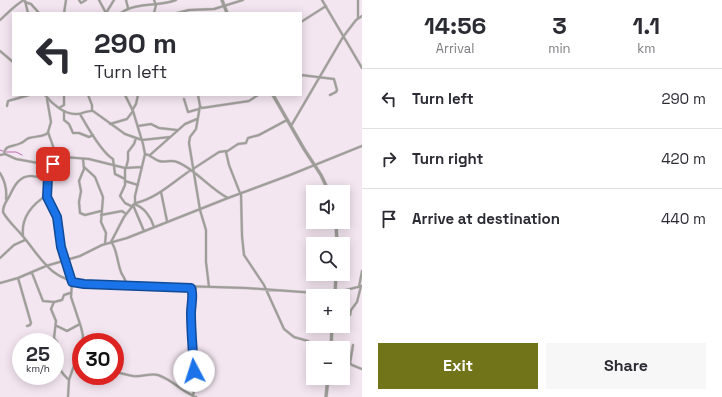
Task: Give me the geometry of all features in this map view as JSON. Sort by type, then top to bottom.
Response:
[{"type":"street","points":[[64,12],[66,0]]},
{"type":"street","points":[[79,0],[81,3],[86,0]]},
{"type":"street","points":[[99,0],[105,12]]},
{"type":"street","points":[[107,12],[114,0]]},
{"type":"street","points":[[126,0],[128,8]]},
{"type":"street","points":[[154,0],[156,5],[154,12]]},
{"type":"street","points":[[122,12],[128,8],[156,5],[176,0]]},
{"type":"street","points":[[222,0],[227,12]]},
{"type":"street","points":[[181,12],[189,10],[214,9],[243,0]]},
{"type":"street","points":[[322,0],[362,68]]},
{"type":"street","points":[[358,0],[358,18]]},
{"type":"street","points":[[24,1],[28,12]]},
{"type":"street","points":[[0,20],[15,8],[17,4],[24,1],[31,4],[38,12]]},
{"type":"street","points":[[302,21],[326,6]]},
{"type":"street","points":[[291,126],[343,37],[358,18],[362,16]]},
{"type":"street","points":[[0,51],[12,61]]},
{"type":"street","points":[[302,75],[334,80],[337,90],[330,95]]},
{"type":"street","points":[[7,106],[8,100],[24,96]]},
{"type":"street","points":[[59,108],[64,105],[64,96]]},
{"type":"street","points":[[88,96],[92,105],[92,111]]},
{"type":"street","points":[[112,243],[126,214],[133,204],[145,154],[133,110],[126,96]]},
{"type":"street","points":[[110,124],[126,119],[133,110],[138,96]]},
{"type":"street","points":[[192,170],[189,141],[196,129],[199,107],[198,96]]},
{"type":"street","points":[[184,99],[188,112],[197,110],[199,107],[203,108],[249,101],[256,96]]},
{"type":"street","points":[[274,96],[325,185]]},
{"type":"street","points":[[47,98],[64,111],[74,114],[92,111],[125,134],[142,140],[170,137]]},
{"type":"street","points":[[4,154],[4,150],[7,147],[20,144],[27,138],[45,135],[48,132],[51,122],[47,98]]},
{"type":"street","points":[[64,111],[64,120],[69,124],[73,133],[79,133],[89,137],[94,135]]},
{"type":"street","points":[[80,114],[107,155],[113,159],[115,174],[138,185]]},
{"type":"street","points":[[150,155],[178,130],[197,119]]},
{"type":"street","points":[[133,204],[144,201],[161,192],[219,152],[227,151],[238,144],[246,143],[248,138],[259,135],[287,120]]},
{"type":"street","points":[[138,126],[151,124],[159,128],[178,130]]},
{"type":"street","points":[[5,215],[3,208],[13,187],[24,178],[30,176],[40,178],[48,177],[54,172],[54,146],[48,132]]},
{"type":"street","points":[[136,138],[128,152],[128,160],[125,168],[125,180],[121,198],[125,203],[143,208],[152,221],[154,227]]},
{"type":"street","points":[[0,282],[18,278],[46,266],[80,256],[105,244],[112,243],[167,221],[200,210],[362,146]]},
{"type":"street","points":[[227,151],[226,153],[229,166],[241,193],[243,253],[266,288],[282,327],[292,336],[308,341]]},
{"type":"street","points":[[0,155],[4,154],[16,159],[40,163],[44,162],[49,157],[54,157],[83,159],[125,168],[142,167]]},
{"type":"street","points":[[145,154],[161,161],[178,162],[192,170],[220,194],[228,198]]},
{"type":"street","points":[[83,159],[84,167],[79,181],[81,191],[79,202],[80,213],[85,215],[101,211]]},
{"type":"street","points":[[84,167],[91,172],[97,180],[103,197],[101,224],[106,235],[105,244]]},
{"type":"street","points":[[194,172],[200,210],[206,230],[206,262],[209,287]]},
{"type":"street","points":[[0,173],[4,179],[6,200]]},
{"type":"street","points":[[48,177],[47,195],[57,217],[60,245],[72,282],[70,293],[83,333]]},
{"type":"street","points":[[161,192],[167,221]]},
{"type":"street","points":[[23,236],[24,224],[30,210],[36,202],[47,195]]},
{"type":"street","points":[[133,204],[144,231]]},
{"type":"street","points":[[101,215],[122,211],[126,214]]},
{"type":"street","points":[[0,212],[5,215],[23,236],[46,266],[62,278],[72,282],[84,284],[266,288],[306,292]]},
{"type":"street","points":[[0,258],[14,245],[26,240]]},
{"type":"street","points":[[112,243],[116,250],[120,270],[125,277],[126,284]]},
{"type":"street","points":[[350,315],[351,310],[357,302],[361,286],[362,271]]},
{"type":"street","points":[[32,273],[43,301],[54,302],[61,300],[64,295],[70,293]]},
{"type":"street","points":[[18,278],[31,323],[27,326]]},
{"type":"street","points":[[350,289],[361,286]]},
{"type":"street","points":[[190,287],[193,292]]},
{"type":"street","points":[[124,374],[134,376],[158,375],[174,382],[185,392],[194,397],[191,314],[193,292],[197,287]]},
{"type":"street","points":[[54,302],[51,309],[56,322],[54,338],[60,352],[58,358],[60,371],[70,380]]},
{"type":"street","points":[[56,326],[67,331],[80,324]]},
{"type":"street","points":[[354,345],[350,363],[362,368]]},
{"type":"street","points":[[68,397],[72,374]]},
{"type":"street","points":[[326,397],[327,385]]},
{"type":"waterway","points":[[0,150],[5,152],[16,152],[22,155]]},
{"type":"route","points":[[53,164],[54,172],[48,177],[47,195],[57,217],[61,247],[72,282],[84,284],[190,287],[193,292],[191,314],[194,371]]}]
